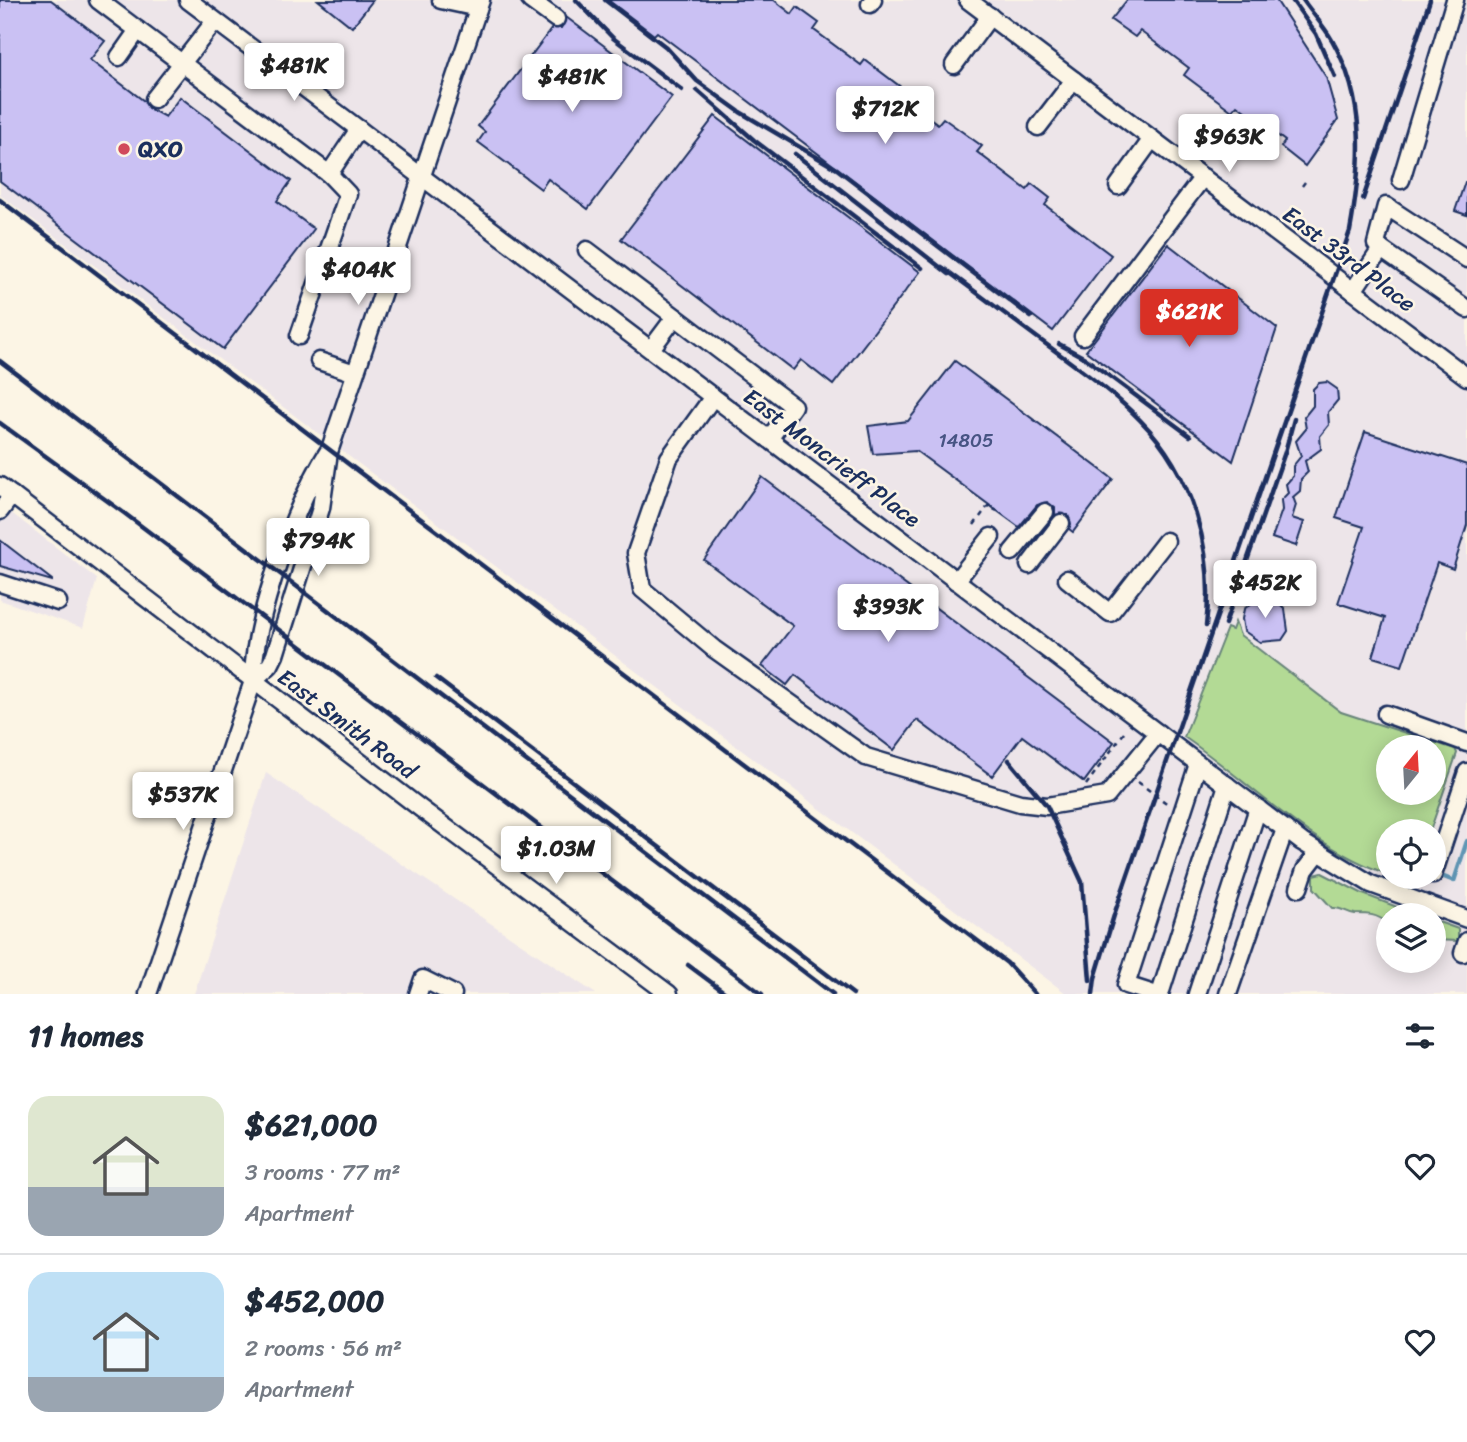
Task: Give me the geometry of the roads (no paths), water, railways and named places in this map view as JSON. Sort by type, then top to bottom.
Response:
[{"type":"street","points":[[98,0],[329,174],[348,194],[299,336]]},
{"type":"street","name":"East Moncrieff Place","points":[[188,0],[1285,829],[1318,853],[1371,884],[1421,903]]},
{"type":"street","points":[[253,681],[270,665],[275,655],[321,508],[330,449],[480,4],[441,0]]},
{"type":"street","points":[[530,0],[556,19]]},
{"type":"street","name":"East 33rd Place","points":[[968,0],[1467,377]]},
{"type":"street","points":[[1401,180],[1455,0]]},
{"type":"street","points":[[954,65],[990,16]]},
{"type":"street","points":[[154,99],[215,20]]},
{"type":"street","points":[[119,57],[138,30]]},
{"type":"street","points":[[1038,127],[1074,80]]},
{"type":"street","points":[[329,174],[359,129]]},
{"type":"street","points":[[1118,186],[1152,139]]},
{"type":"street","points":[[1083,336],[1203,177]]},
{"type":"street","points":[[1467,259],[1386,206],[1376,244],[1467,309]]},
{"type":"street","points":[[1353,291],[1381,249]]},
{"type":"street","points":[[587,250],[793,406],[769,439]]},
{"type":"street","points":[[651,349],[675,317]]},
{"type":"street","points":[[319,361],[355,373]]},
{"type":"street","points":[[713,397],[669,458],[636,553],[642,589],[714,649],[866,757],[1020,803],[1047,806],[1107,796],[1158,733]]},
{"type":"street","points":[[148,994],[253,681],[255,640],[276,574],[305,492],[330,449]]},
{"type":"street","points":[[0,511],[6,491]]},
{"type":"street","name":"East Smith Road","points":[[6,491],[669,994]]},
{"type":"street","points":[[1020,559],[1052,517]]},
{"type":"street","points":[[956,581],[991,537]]},
{"type":"street","points":[[1067,579],[1110,613],[1166,541]]},
{"type":"street","points":[[0,583],[58,602]]},
{"type":"street","points":[[1386,714],[1467,743]]},
{"type":"street","points":[[1154,994],[1126,985],[1198,764]]},
{"type":"street","points":[[1446,836],[1467,772]]},
{"type":"street","points":[[1160,994],[1227,785]]},
{"type":"street","points":[[1196,994],[1258,808]]},
{"type":"street","points":[[1228,994],[1285,829]]},
{"type":"street","points":[[1299,888],[1305,870],[1318,853]]},
{"type":"street","name":"East Moncrieff Place","points":[[1446,912],[1467,919]]},
{"type":"street","points":[[418,994],[424,979],[453,994]]},
{"type":"waterway","points":[[1446,878],[1454,881],[1467,841]]},
{"type":"railway","points":[[576,0],[613,38],[682,90]]},
{"type":"railway","points":[[605,0],[666,47],[697,81],[740,112],[837,169],[1031,317]]},
{"type":"railway","points":[[1292,0],[1316,34],[1335,77]]},
{"type":"railway","points":[[1093,994],[1095,978],[1115,912],[1350,231],[1359,158],[1356,110],[1343,63],[1329,35],[1303,0]]},
{"type":"railway","points":[[1363,199],[1430,0]]},
{"type":"railway","points":[[697,90],[754,140],[922,268]]},
{"type":"railway","points":[[795,154],[949,274]]},
{"type":"railway","points":[[0,200],[1007,963],[1035,994]]},
{"type":"railway","points":[[942,267],[1103,386],[1131,411],[1158,441],[1187,489],[1196,516],[1207,570],[1206,626]]},
{"type":"railway","points":[[1059,344],[1085,358],[1190,436]]},
{"type":"railway","points":[[0,361],[833,994]]},
{"type":"railway","points":[[1225,624],[1294,419]]},
{"type":"railway","points":[[0,423],[124,513],[762,994]]},
{"type":"railway","points":[[436,678],[853,994]]},
{"type":"railway","points":[[1009,760],[1047,806],[1082,882],[1090,980]]},
{"type":"railway","points":[[688,965],[727,994]]},
{"type":"place","name":"QXO","points":[[124,149]]}]
